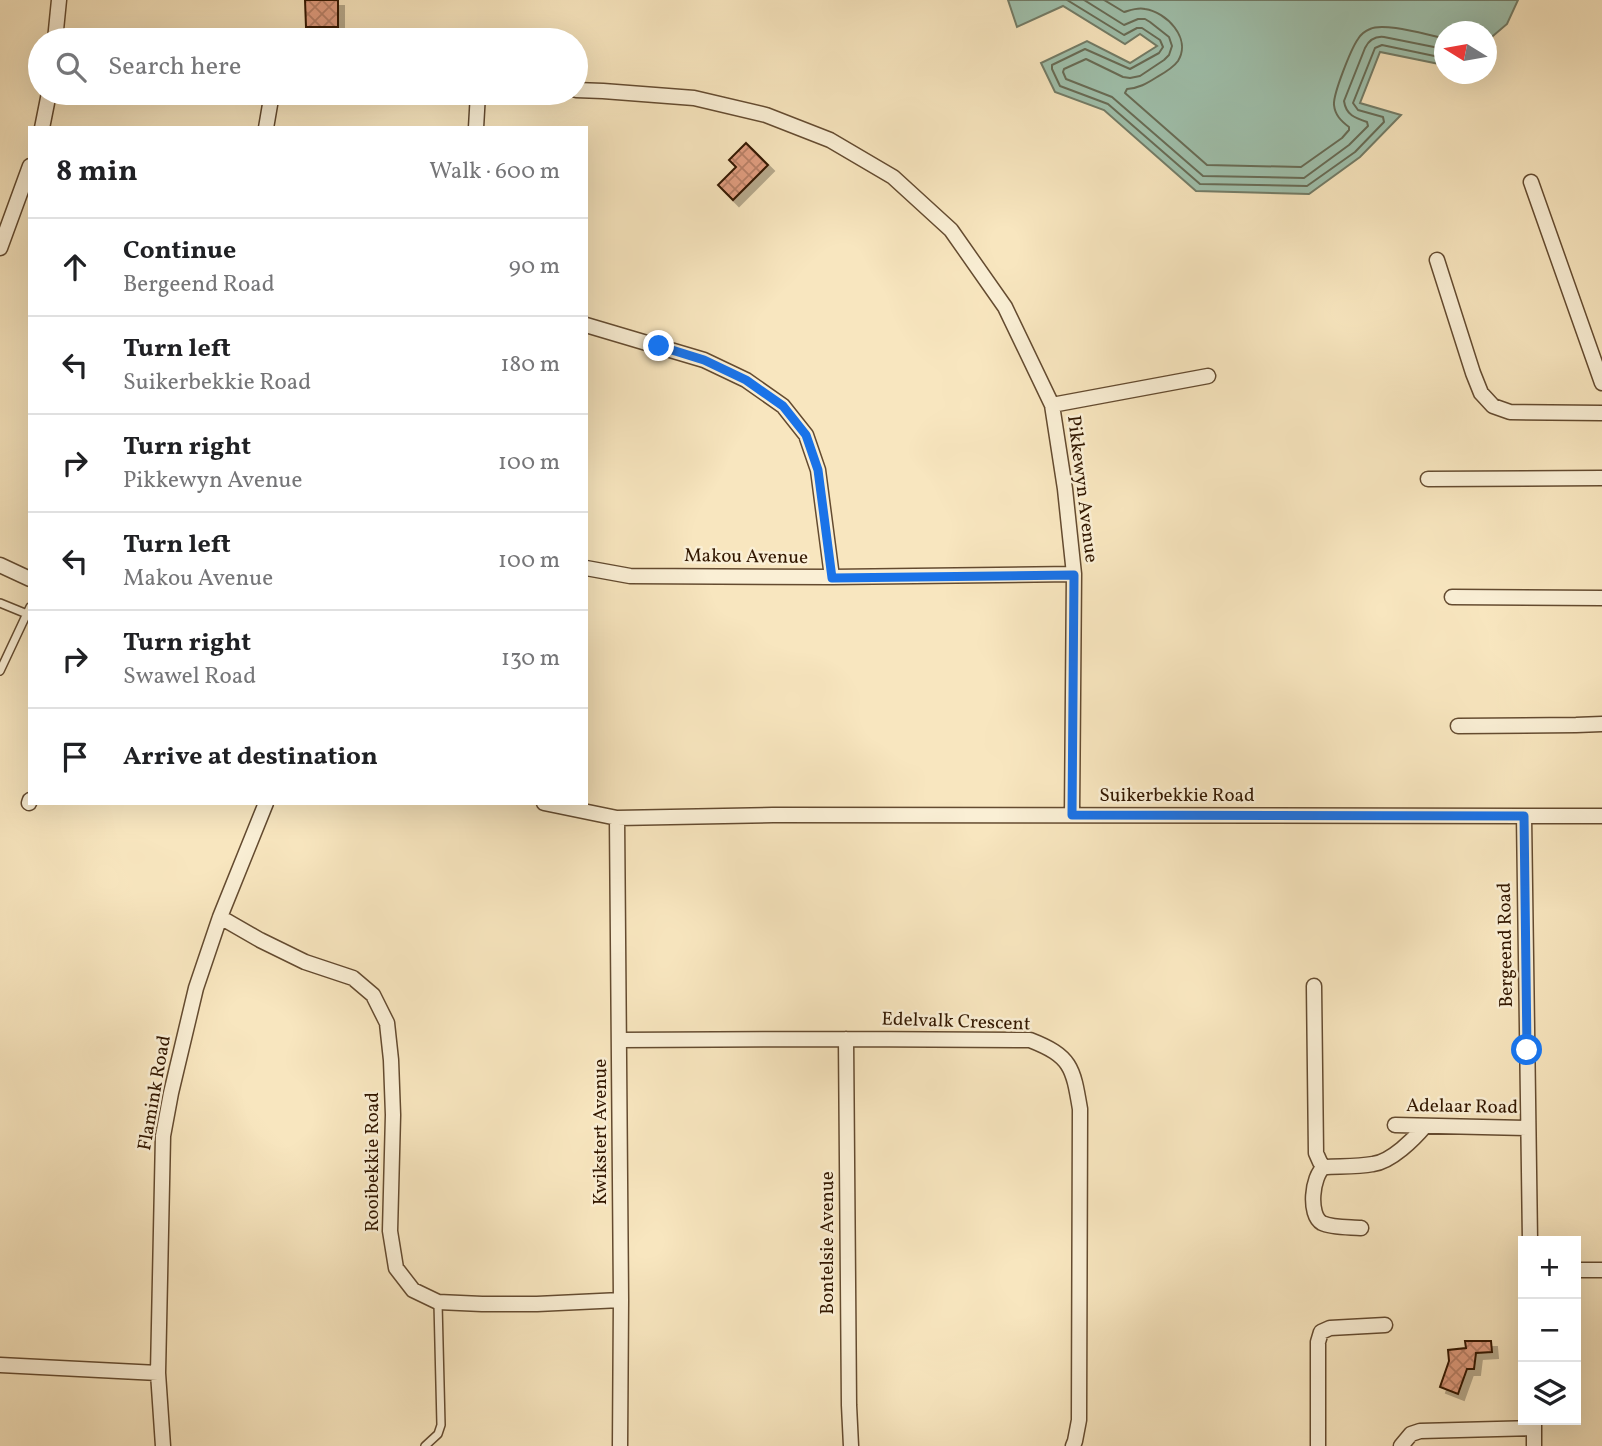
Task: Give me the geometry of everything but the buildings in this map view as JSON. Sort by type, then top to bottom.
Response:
[{"type":"street","points":[[56,28],[59,0]]},
{"type":"street","name":"Pikkewyn Avenue","points":[[588,90],[694,98],[766,115],[830,140],[893,177],[951,230],[1005,307],[1052,405],[1065,489],[1074,575],[1072,815]]},
{"type":"street","points":[[42,126],[47,105]]},
{"type":"street","points":[[266,126],[270,105]]},
{"type":"street","points":[[476,126],[477,105]]},
{"type":"street","points":[[0,248],[4,226],[28,171]]},
{"type":"street","points":[[1531,181],[1602,383]]},
{"type":"street","points":[[1437,260],[1472,373],[1481,393],[1493,406],[1510,412],[1602,412]]},
{"type":"street","points":[[588,326],[704,360],[746,380],[783,406],[806,435],[818,470],[832,578]]},
{"type":"street","points":[[1052,405],[1208,376]]},
{"type":"street","points":[[1428,479],[1602,478]]},
{"type":"street","points":[[0,565],[28,578]]},
{"type":"street","name":"Makou Avenue","points":[[588,568],[630,576],[832,578],[1074,575]]},
{"type":"street","points":[[1452,597],[1602,598]]},
{"type":"street","points":[[1458,726],[1602,724]]},
{"type":"street","name":"Flamink Road","points":[[163,1446],[158,1373],[163,1136],[196,988],[220,917],[265,805]]},
{"type":"street","name":"Suikerbekkie Road","points":[[554,805],[617,818],[773,815],[1602,816]]},
{"type":"street","name":"Bergeend Road","points":[[1524,816],[1530,1236]]},
{"type":"street","name":"Kwikstert Avenue","points":[[617,818],[620,1446]]},
{"type":"street","name":"Rooibekkie Road","points":[[220,917],[305,962],[353,978],[373,995],[387,1023],[391,1060],[393,1115],[390,1231],[396,1268],[413,1290],[438,1301],[482,1304],[621,1300]]},
{"type":"street","points":[[1314,986],[1315,1135],[1317,1153],[1324,1167]]},
{"type":"street","name":"Bontelsie Avenue","points":[[846,1039],[851,1446]]},
{"type":"street","name":"Edelvalk Crescent","points":[[620,1040],[1030,1040],[1051,1048],[1066,1061],[1075,1080],[1080,1109],[1079,1420],[1073,1446]]},
{"type":"street","name":"Adelaar Road","points":[[1395,1125],[1527,1128]]},
{"type":"street","points":[[1361,1228],[1325,1225],[1318,1220],[1313,1205],[1314,1183],[1319,1171],[1324,1167],[1376,1164],[1390,1157],[1425,1126]]},
{"type":"street","points":[[1581,1270],[1602,1270]]},
{"type":"street","points":[[1318,1446],[1318,1342],[1321,1332],[1330,1328],[1384,1325]]},
{"type":"street","points":[[0,1365],[158,1373]]},
{"type":"street","points":[[1402,1446],[1411,1434],[1420,1431],[1518,1425]]},
{"type":"street","points":[[1534,1425],[1534,1446]]},
{"type":"lane","points":[[0,603],[28,611],[0,671]]},
{"type":"lane","points":[[425,1446],[438,1434],[441,1425],[438,1301]]},
{"type":"water","points":[[1008,0],[1518,0],[1507,24],[1497,32],[1497,21],[1434,21],[1434,63],[1380,52],[1360,103],[1401,115],[1360,157],[1309,194],[1196,191],[1104,110],[1055,92],[1041,63],[1087,41],[1130,63],[1157,46],[1140,34],[1125,44],[1063,6],[1017,27]]},
{"type":"route","points":[[659,346],[704,360],[746,380],[783,406],[806,435],[818,470],[832,578],[1074,575],[1072,815],[1524,816],[1527,1050]]}]
